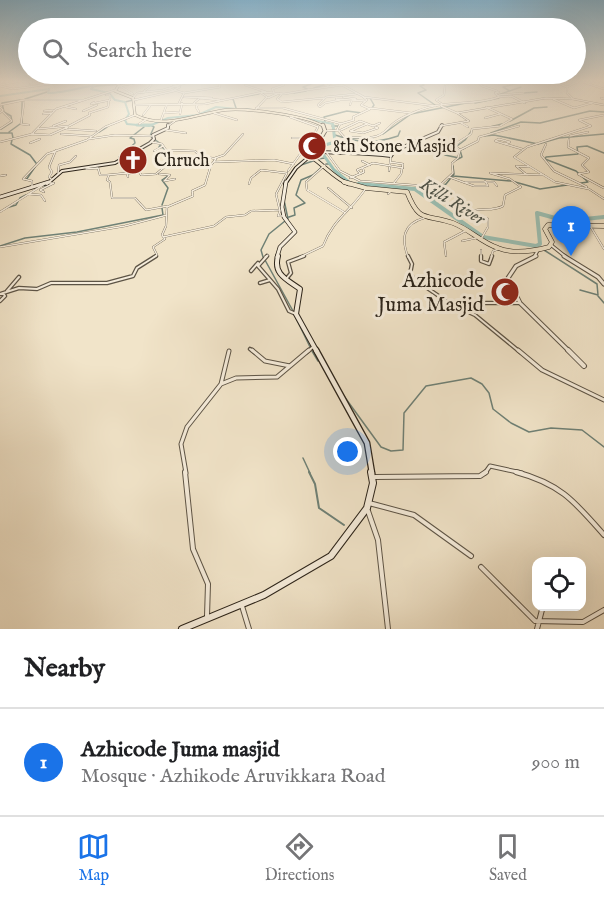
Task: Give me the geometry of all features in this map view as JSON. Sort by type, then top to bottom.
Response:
[{"type":"main road","points":[[134,110],[133,115],[167,121],[225,110]]},
{"type":"main road","points":[[182,629],[264,595],[332,556],[367,506],[372,477],[367,443],[296,314],[300,289],[278,273],[275,266],[280,247],[295,232],[284,217],[282,192],[289,172],[312,153],[325,130],[323,125],[261,110]]},
{"type":"main road","points":[[457,113],[470,110]]},
{"type":"main road","points":[[312,153],[345,154],[354,151],[391,156],[394,151],[438,132],[441,125],[469,121],[457,113]]},
{"type":"main road","points":[[0,197],[43,185],[58,173],[120,161],[175,121]]},
{"type":"main road","points":[[312,153],[343,182],[366,188],[408,193],[412,205],[424,218],[453,223],[499,249],[538,250],[551,245],[552,242],[545,232],[547,226],[589,224],[604,226]]},
{"type":"street","points":[[22,110],[21,114],[24,117],[21,123],[29,125]]},
{"type":"street","points":[[44,111],[52,110]]},
{"type":"street","points":[[0,143],[31,134],[55,110]]},
{"type":"street","points":[[84,110],[91,112]]},
{"type":"street","points":[[30,143],[58,134],[97,110]]},
{"type":"street","points":[[143,115],[147,110]]},
{"type":"street","points":[[292,110],[342,124],[354,120],[353,117],[366,110]]},
{"type":"street","points":[[390,110],[413,113]]},
{"type":"street","points":[[338,130],[346,136],[363,138],[390,128],[394,123],[423,110]]},
{"type":"street","points":[[450,110],[457,113]]},
{"type":"street","points":[[460,150],[454,145],[471,134],[472,129],[500,126],[512,119],[493,110]]},
{"type":"street","points":[[0,129],[12,121],[1,113]]},
{"type":"street","points":[[43,114],[51,113]]},
{"type":"street","points":[[161,120],[164,113],[180,113]]},
{"type":"street","points":[[214,113],[237,120]]},
{"type":"street","points":[[484,118],[500,114]]},
{"type":"street","points":[[32,187],[32,181],[24,179],[33,172],[40,159],[56,150],[90,138],[133,115]]},
{"type":"street","points":[[570,137],[591,126],[579,120],[604,115]]},
{"type":"street","points":[[284,217],[279,217],[276,194],[312,138],[317,126],[290,117]]},
{"type":"street","points":[[139,124],[147,119]]},
{"type":"street","points":[[50,128],[66,121]]},
{"type":"street","points":[[325,130],[338,130],[360,121],[378,128],[363,133],[351,131],[367,124]]},
{"type":"street","points":[[373,126],[380,123]]},
{"type":"street","points":[[460,123],[468,127]]},
{"type":"street","points":[[338,130],[342,124]]},
{"type":"street","points":[[37,129],[69,126]]},
{"type":"street","points":[[326,153],[329,160],[350,178],[375,184],[380,181],[438,187],[453,173],[452,163],[458,158],[460,150],[478,141],[479,137],[519,126]]},
{"type":"street","points":[[66,129],[100,131]]},
{"type":"street","points":[[164,129],[186,133]]},
{"type":"street","points":[[588,132],[535,144],[522,149],[514,158],[555,182],[590,189]]},
{"type":"street","points":[[31,134],[43,138]]},
{"type":"street","points":[[58,134],[90,138],[134,134],[153,139],[166,151],[167,166],[156,174]]},
{"type":"street","points":[[107,175],[112,198],[135,198],[146,210],[169,207],[193,196],[192,191],[205,185],[214,160],[225,154],[243,134]]},
{"type":"street","points":[[570,137],[568,147],[589,159],[582,165],[589,172],[578,174],[583,179],[604,188]]},
{"type":"street","points":[[292,138],[322,138]]},
{"type":"street","points":[[505,144],[522,149]]},
{"type":"street","points":[[546,144],[541,155],[544,162],[566,179],[590,189],[604,199]]},
{"type":"street","points":[[154,151],[163,146]]},
{"type":"street","points":[[44,192],[40,190],[54,183],[50,181],[49,177],[52,173],[49,166],[56,150]]},
{"type":"street","points":[[166,151],[195,150],[199,156],[243,163],[270,158],[294,164]]},
{"type":"street","points":[[300,154],[312,153]]},
{"type":"street","points":[[58,173],[59,165],[70,162],[76,156]]},
{"type":"street","points":[[389,171],[391,156]]},
{"type":"street","points":[[362,161],[370,165]]},
{"type":"street","points":[[390,162],[403,163],[403,168],[394,183]]},
{"type":"street","points":[[361,174],[357,170],[376,164],[389,168],[403,168]]},
{"type":"street","points":[[325,165],[306,182],[307,190],[344,212]]},
{"type":"street","points":[[527,175],[516,166],[532,167]]},
{"type":"street","points":[[86,169],[100,169],[100,175],[139,171],[141,175],[170,175],[164,181],[175,179]]},
{"type":"street","points":[[350,178],[361,174],[363,169]]},
{"type":"street","points":[[249,184],[250,178],[261,170],[289,172]]},
{"type":"street","points":[[128,177],[129,173]]},
{"type":"street","points":[[462,241],[481,237],[488,227],[487,219],[472,210],[481,207],[498,210],[503,206],[506,194],[521,187],[510,179],[490,173],[544,175]]},
{"type":"street","points":[[0,176],[6,175]]},
{"type":"street","points":[[449,177],[480,188],[488,186],[485,181]]},
{"type":"street","points":[[462,183],[485,181],[494,182],[497,186]]},
{"type":"street","points":[[0,212],[16,206],[20,199],[43,185]]},
{"type":"street","points":[[328,188],[352,208]]},
{"type":"street","points":[[287,278],[291,273],[288,262],[319,250],[323,246],[329,229],[344,212],[352,208],[366,188]]},
{"type":"street","points":[[388,194],[392,190]]},
{"type":"street","points":[[28,194],[41,195],[45,201]]},
{"type":"street","points":[[0,302],[5,296],[1,294],[7,291],[37,289],[51,284],[86,284],[128,280],[134,276],[137,268],[157,255],[153,247],[164,239],[169,207]]},
{"type":"street","points":[[163,237],[214,226],[226,217],[245,215],[250,211],[279,210]]},
{"type":"street","points":[[0,247],[125,226],[167,215]]},
{"type":"street","points":[[278,221],[284,217]]},
{"type":"street","points":[[424,218],[405,228],[403,234],[405,253],[412,264],[410,274],[429,290],[467,311],[542,370],[604,399]]},
{"type":"street","points":[[589,224],[604,249]]},
{"type":"street","points":[[446,256],[444,242],[452,240],[465,230]]},
{"type":"street","points":[[551,245],[572,262],[598,277],[604,284]]},
{"type":"street","points":[[481,250],[481,261],[489,264],[492,252],[499,249]]},
{"type":"street","points":[[538,250],[537,255],[520,262],[509,275],[513,292],[520,303],[584,366]]},
{"type":"street","points":[[250,271],[268,255]]},
{"type":"street","points":[[258,263],[289,311],[296,314]]},
{"type":"street","points":[[7,291],[19,277]]},
{"type":"street","points":[[260,283],[270,280]]},
{"type":"street","points":[[467,311],[471,305],[481,303],[520,303]]},
{"type":"street","points":[[221,384],[236,378],[277,377],[313,347]]},
{"type":"street","points":[[250,349],[265,361],[290,366]]},
{"type":"street","points":[[207,618],[210,593],[193,549],[190,502],[181,444],[187,427],[221,384],[229,351]]},
{"type":"street","points":[[372,477],[433,477],[452,474],[471,477],[484,475],[490,466],[526,474],[570,495],[604,535]]},
{"type":"street","points":[[388,629],[378,540],[367,506],[414,515],[471,556]]},
{"type":"street","points":[[481,567],[535,621],[583,622],[604,610]]},
{"type":"street","points":[[241,603],[249,629]]},
{"type":"street","points":[[537,629],[542,611]]},
{"type":"waterway","points":[[1,129],[12,122],[11,116],[4,110]]},
{"type":"waterway","points":[[22,110],[22,123]]},
{"type":"waterway","name":"Killi River","points":[[128,110],[129,114],[125,120],[127,124],[138,125]]},
{"type":"waterway","name":"Killi River","points":[[151,125],[168,118],[198,115],[208,110]]},
{"type":"waterway","name":"Killi River","points":[[255,110],[288,115]]},
{"type":"waterway","points":[[383,134],[411,114],[429,110]]},
{"type":"waterway","points":[[510,121],[530,110]]},
{"type":"waterway","points":[[325,122],[324,117],[347,111],[362,113]]},
{"type":"waterway","points":[[491,133],[521,122],[540,123],[590,111],[604,112]]},
{"type":"waterway","name":"Killi River","points":[[308,119],[333,125]]},
{"type":"waterway","points":[[9,132],[20,124]]},
{"type":"waterway","points":[[490,127],[502,124]]},
{"type":"waterway","name":"Killi River","points":[[138,125],[151,125]]},
{"type":"waterway","name":"Killi River","points":[[138,125],[151,125]]},
{"type":"waterway","name":"Killi River","points":[[333,125],[335,142],[318,147],[334,170],[350,183]]},
{"type":"waterway","points":[[152,126],[154,127],[150,136],[161,144],[159,147],[164,148],[166,165]]},
{"type":"waterway","name":"Killi River","points":[[332,126],[338,126]]},
{"type":"waterway","points":[[99,132],[107,127]]},
{"type":"waterway","points":[[119,157],[135,143],[134,139],[130,138],[144,127]]},
{"type":"waterway","points":[[459,158],[445,155],[465,140],[473,129]]},
{"type":"waterway","points":[[335,135],[352,140],[374,141],[398,136],[400,131]]},
{"type":"waterway","points":[[0,133],[12,133],[13,138]]},
{"type":"waterway","points":[[484,136],[494,135],[538,144],[559,138],[604,134]]},
{"type":"waterway","points":[[347,138],[373,138]]},
{"type":"waterway","points":[[12,140],[11,144],[30,155],[36,163]]},
{"type":"waterway","points":[[581,183],[588,182],[576,171],[545,159],[546,157],[578,154],[577,147],[587,146],[604,153]]},
{"type":"waterway","points":[[456,160],[462,157],[460,150],[465,148]]},
{"type":"waterway","points":[[317,159],[325,158]]},
{"type":"waterway","points":[[301,165],[313,161]]},
{"type":"waterway","points":[[289,217],[295,215],[294,208],[305,203],[296,195],[301,180],[313,175],[323,166]]},
{"type":"waterway","points":[[438,187],[446,184],[454,174],[453,166]]},
{"type":"waterway","points":[[26,180],[35,167]]},
{"type":"waterway","points":[[162,205],[168,188],[162,180],[168,176],[166,175]]},
{"type":"waterway","points":[[453,176],[511,181]]},
{"type":"waterway","points":[[515,182],[540,189],[567,185]]},
{"type":"waterway","points":[[44,186],[49,184]]},
{"type":"waterway","name":"Killi River","points":[[358,184],[415,189],[483,237],[536,246],[540,244],[537,213],[566,221],[604,217]]},
{"type":"waterway","points":[[430,201],[443,197],[440,188]]},
{"type":"waterway","points":[[6,208],[16,205],[20,198],[26,195]]},
{"type":"waterway","points":[[284,200],[288,219]]},
{"type":"waterway","points":[[0,246],[25,238],[77,232],[163,215],[162,208]]},
{"type":"waterway","points":[[263,257],[261,250],[269,234],[285,221]]},
{"type":"waterway","points":[[544,250],[597,284],[598,295],[580,290]]},
{"type":"waterway","points":[[265,260],[293,311]]},
{"type":"waterway","points":[[598,296],[604,303]]},
{"type":"waterway","points":[[295,316],[310,347]]},
{"type":"waterway","points":[[312,351],[318,361]]},
{"type":"waterway","points":[[341,392],[381,447],[391,451],[403,450],[404,413],[426,386],[471,378],[482,384],[489,393],[493,409],[511,423],[529,432],[551,428],[582,430],[604,447]]},
{"type":"waterway","points":[[303,458],[310,473]]},
{"type":"waterway","points":[[309,472],[315,484],[319,508],[344,525]]},
{"type":"place","name":"8th Stone Masjid","points":[[312,146]]},
{"type":"place","name":"Chruch","points":[[133,160]]},
{"type":"place","name":"Azhicode Juma masjid","points":[[571,256]]},
{"type":"place","name":"Azhicode Juma Masjid","points":[[505,292]]}]
